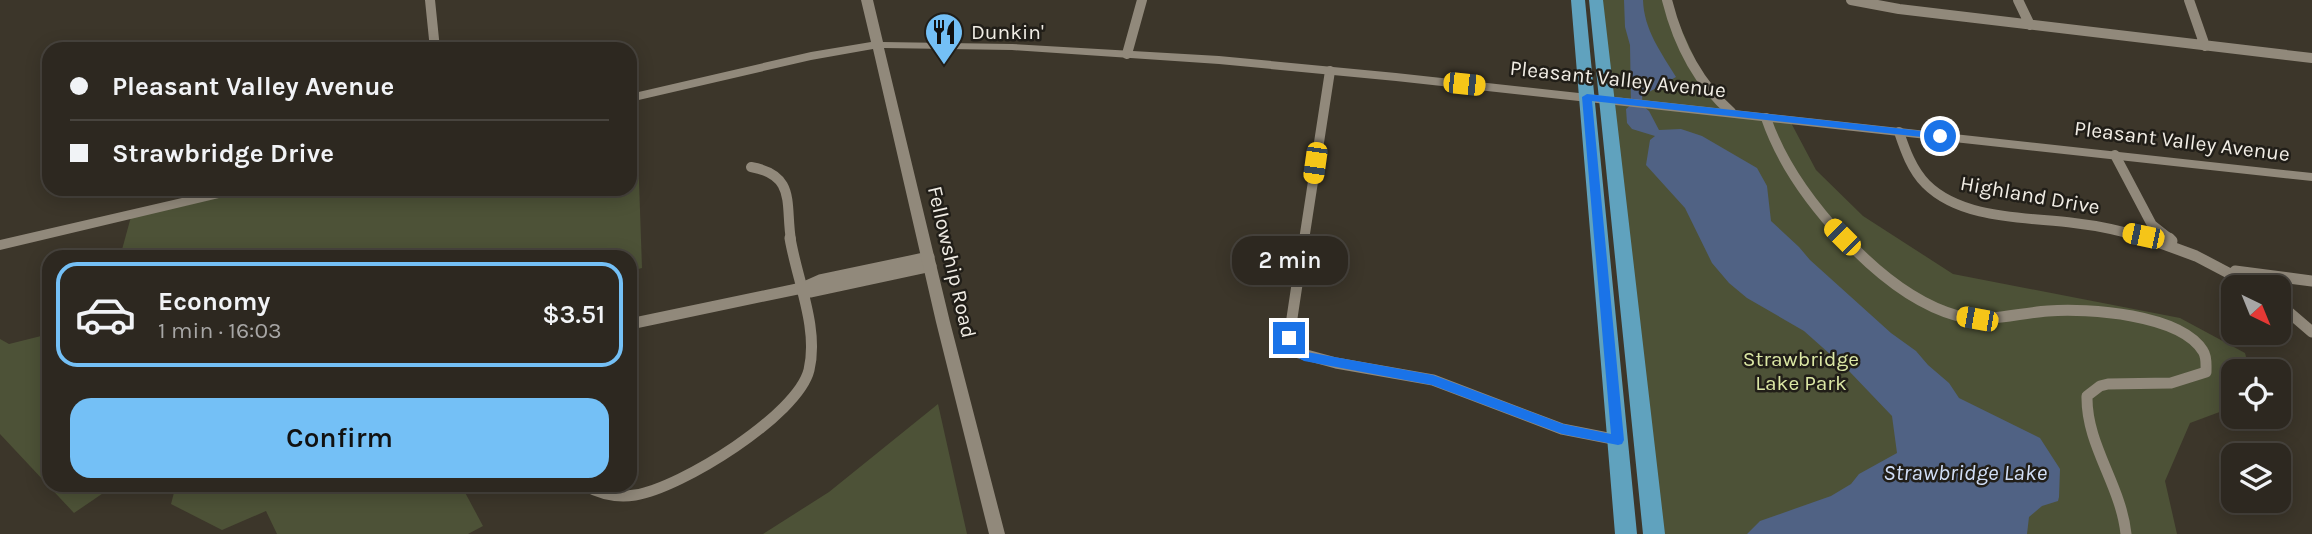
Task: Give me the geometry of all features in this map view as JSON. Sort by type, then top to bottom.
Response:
[{"type":"highway","points":[[1578,0],[1626,534]]},
{"type":"highway","points":[[1596,0],[1616,100],[1654,534]]},
{"type":"street","points":[[430,0],[434,42]]},
{"type":"street","name":"Fellowship Road","points":[[867,0],[997,534]]},
{"type":"street","points":[[1127,54],[1142,0]]},
{"type":"street","points":[[1667,0],[1674,24],[1702,83],[1716,100],[1731,112]]},
{"type":"street","points":[[1851,0],[2030,25],[2312,58]]},
{"type":"street","points":[[2018,0],[2030,25]]},
{"type":"street","points":[[2189,0],[2204,46]]},
{"type":"street","name":"Pleasant Valley Avenue","points":[[637,96],[811,56],[878,45],[979,46],[1127,54],[1330,71],[1731,112],[2312,177]]},
{"type":"street","points":[[1330,71],[1289,338],[1299,353],[1336,363],[1433,380],[1562,429],[1618,440]]},
{"type":"street","points":[[1766,118],[1785,163],[1831,226],[1892,280],[1939,309],[1977,319],[2063,310],[2130,316],[2171,326],[2193,338],[2207,365],[2206,372],[2199,376],[2178,381],[2108,384],[2100,386],[2087,396],[2090,423],[2123,506],[2126,534]]},
{"type":"street","name":"Highland Drive","points":[[1899,132],[1923,181],[1932,190],[1957,203],[1988,211],[2108,228],[2182,249],[2226,269]]},
{"type":"street","points":[[2115,155],[2152,225],[2182,249]]},
{"type":"street","points":[[601,492],[625,496],[660,488],[711,460],[789,406],[799,395],[809,373],[807,318],[789,233],[788,201],[783,184],[771,172],[751,167]]},
{"type":"street","points":[[0,245],[210,196]]},
{"type":"street","points":[[637,323],[802,288],[810,292],[930,261]]},
{"type":"street","points":[[2226,269],[2312,281]]},
{"type":"street","points":[[2226,269],[2236,275]]},
{"type":"street","points":[[2291,314],[2312,332]]},
{"type":"green space","name":"Strawbridge Lake Park","points":[[1596,0],[1668,0],[1711,94],[1731,112],[1789,119],[1816,170],[1863,216],[1953,274],[2180,318],[2221,340],[2221,345],[2230,345],[2245,353],[2247,359],[2221,359],[2221,411],[2190,423],[2165,481],[2177,534],[1654,534]]},
{"type":"green space","points":[[637,124],[642,268],[637,269],[637,250],[122,250],[132,213],[204,196],[637,196]]},
{"type":"green space","points":[[42,336],[42,479],[0,434],[0,339],[9,344]]},
{"type":"green space","points":[[938,404],[967,534],[763,534],[829,492]]},
{"type":"green space","points":[[54,492],[105,492],[74,513]]},
{"type":"green space","points":[[174,492],[465,492],[483,526],[468,534],[277,534],[266,511],[222,530],[171,504]]},
{"type":"water","name":"Strawbridge Lake","points":[[1624,0],[1643,0],[1650,31],[1676,77],[1642,96],[1643,106],[1649,111],[1659,130],[1681,129],[1702,136],[1757,168],[1767,186],[1771,221],[1810,260],[1891,333],[1916,351],[1949,383],[1959,398],[2040,438],[2060,469],[2059,497],[2058,501],[2042,506],[2029,517],[2027,534],[1747,534],[1760,521],[1831,496],[1851,484],[1859,474],[1897,453],[1892,416],[1849,371],[1804,331],[1747,298],[1729,283],[1712,263],[1685,208],[1646,165],[1650,140],[1655,136],[1632,129],[1627,123],[1626,109],[1631,105],[1630,45],[1625,27]]},
{"type":"place","name":"Dunkin'","points":[[944,66]]},
{"type":"route","points":[[1289,338],[1304,356],[1433,380],[1562,429],[1618,440],[1587,97],[1940,136]]}]
